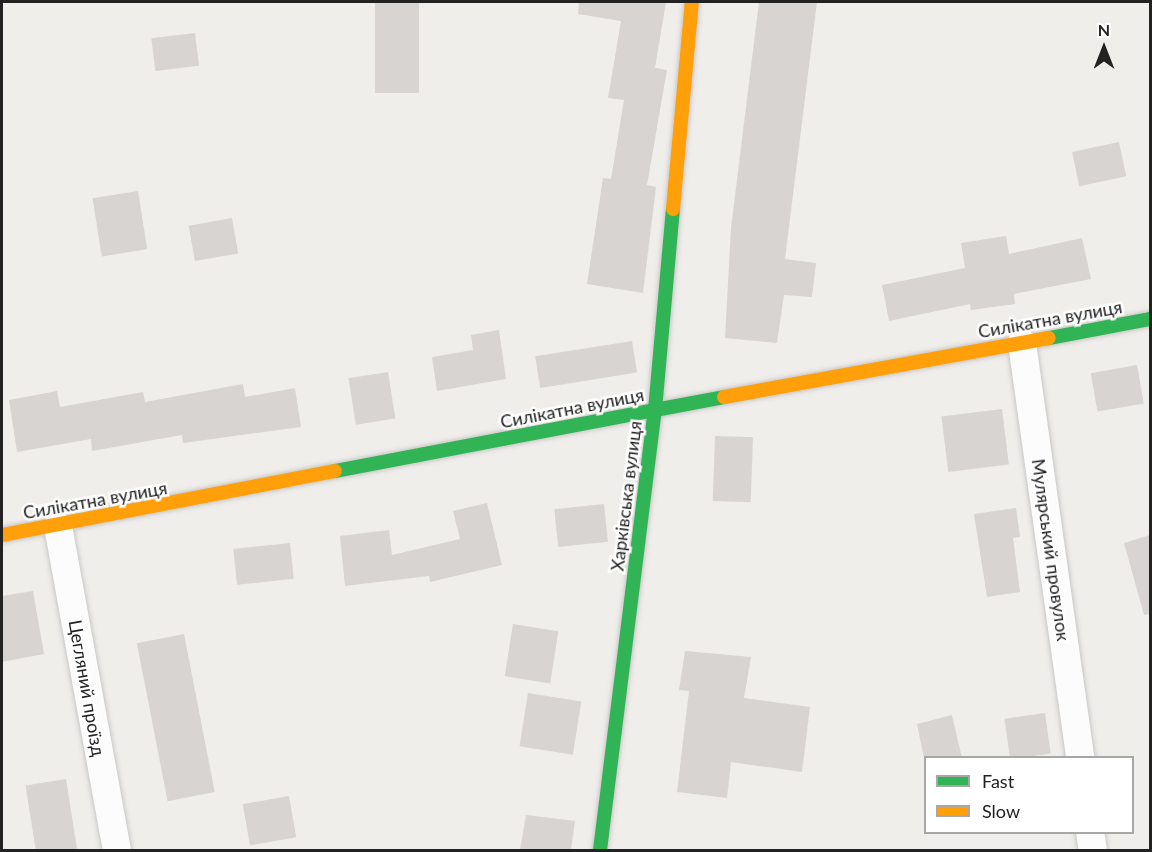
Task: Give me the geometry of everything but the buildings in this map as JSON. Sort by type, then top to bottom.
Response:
[{"type":"main road","name":"Харківська вулиця","points":[[600,850],[655,410],[692,2]]},
{"type":"main road","name":"Силікатна вулиця","points":[[2,535],[655,410],[1150,319]]},
{"type":"street","name":"Мулярський провулок","points":[[1022,343],[1080,756]]},
{"type":"street","name":"Цегляний проїзд","points":[[58,526],[117,850]]},
{"type":"street","points":[[1090,834],[1093,850]]},
{"type":"traffic: fast","points":[[335,471],[655,410],[673,209]]},
{"type":"traffic: fast","points":[[1049,338],[1150,319]]},
{"type":"traffic: fast","points":[[600,850],[655,410],[724,397]]},
{"type":"traffic: slow","points":[[673,209],[692,2]]},
{"type":"traffic: slow","points":[[724,397],[1049,338]]},
{"type":"traffic: slow","points":[[2,535],[335,471]]}]
